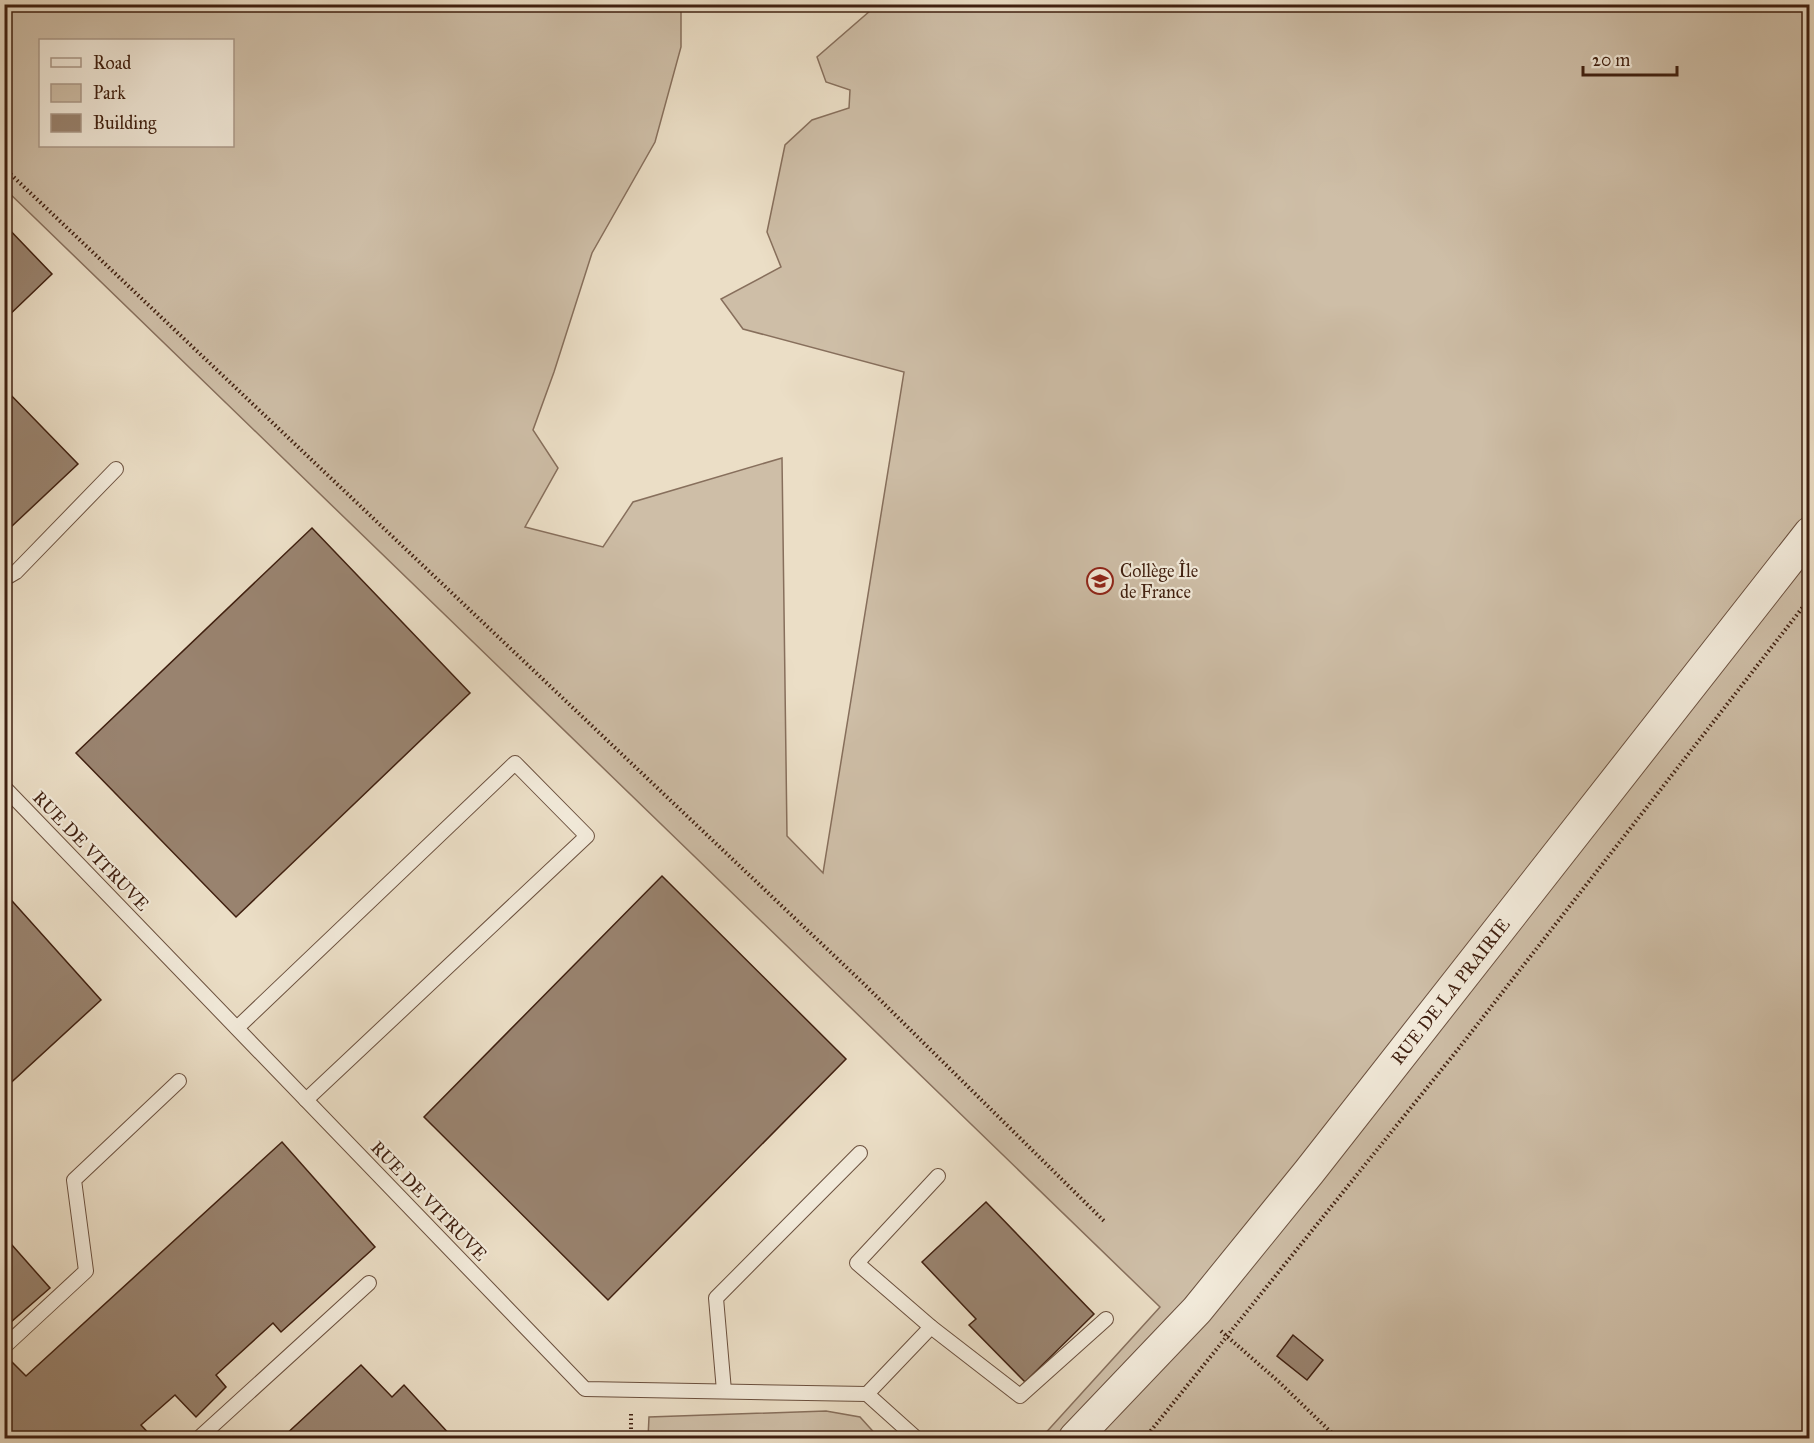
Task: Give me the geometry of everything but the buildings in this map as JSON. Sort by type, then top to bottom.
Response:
[{"type":"street","name":"RUE DE LA PRAIRIE","points":[[1075,1438],[1204,1301],[1331,1144],[1809,533]]},
{"type":"lane","points":[[4,579],[16,572],[117,469]]},
{"type":"lane","points":[[237,1028],[515,763],[587,836],[306,1100]]},
{"type":"lane","name":"RUE DE VITRUVE","points":[[4,787],[585,1389],[867,1394]]},
{"type":"lane","points":[[4,1347],[86,1271],[74,1180],[179,1081]]},
{"type":"lane","points":[[724,1391],[716,1298],[860,1153]]},
{"type":"lane","points":[[938,1176],[857,1263],[931,1327],[1020,1396],[1106,1319]]},
{"type":"lane","points":[[199,1438],[369,1283]]},
{"type":"lane","points":[[916,1438],[867,1394],[931,1327]]},
{"type":"path","points":[[4,168],[863,983],[1105,1222]]},
{"type":"path","points":[[1145,1438],[1460,1048],[1809,598]]},
{"type":"path","points":[[1235,1342],[1337,1438]]},
{"type":"green space","name":"Collège Île de France","points":[[878,4],[1809,5],[1809,1438],[1041,1438],[1160,1307],[5,189],[4,5],[681,5],[681,47],[655,142],[592,253],[533,430],[558,468],[525,527],[603,547],[633,502],[782,458],[787,836],[823,873],[904,372],[743,329],[721,299],[781,267],[767,232],[785,145],[812,120],[849,108],[850,90],[826,82],[817,57]]},
{"type":"green space","points":[[826,1411],[860,1417],[879,1438],[648,1438],[649,1417]]},
{"type":"place","name":"Collège Île de France","points":[[1100,581]]}]
